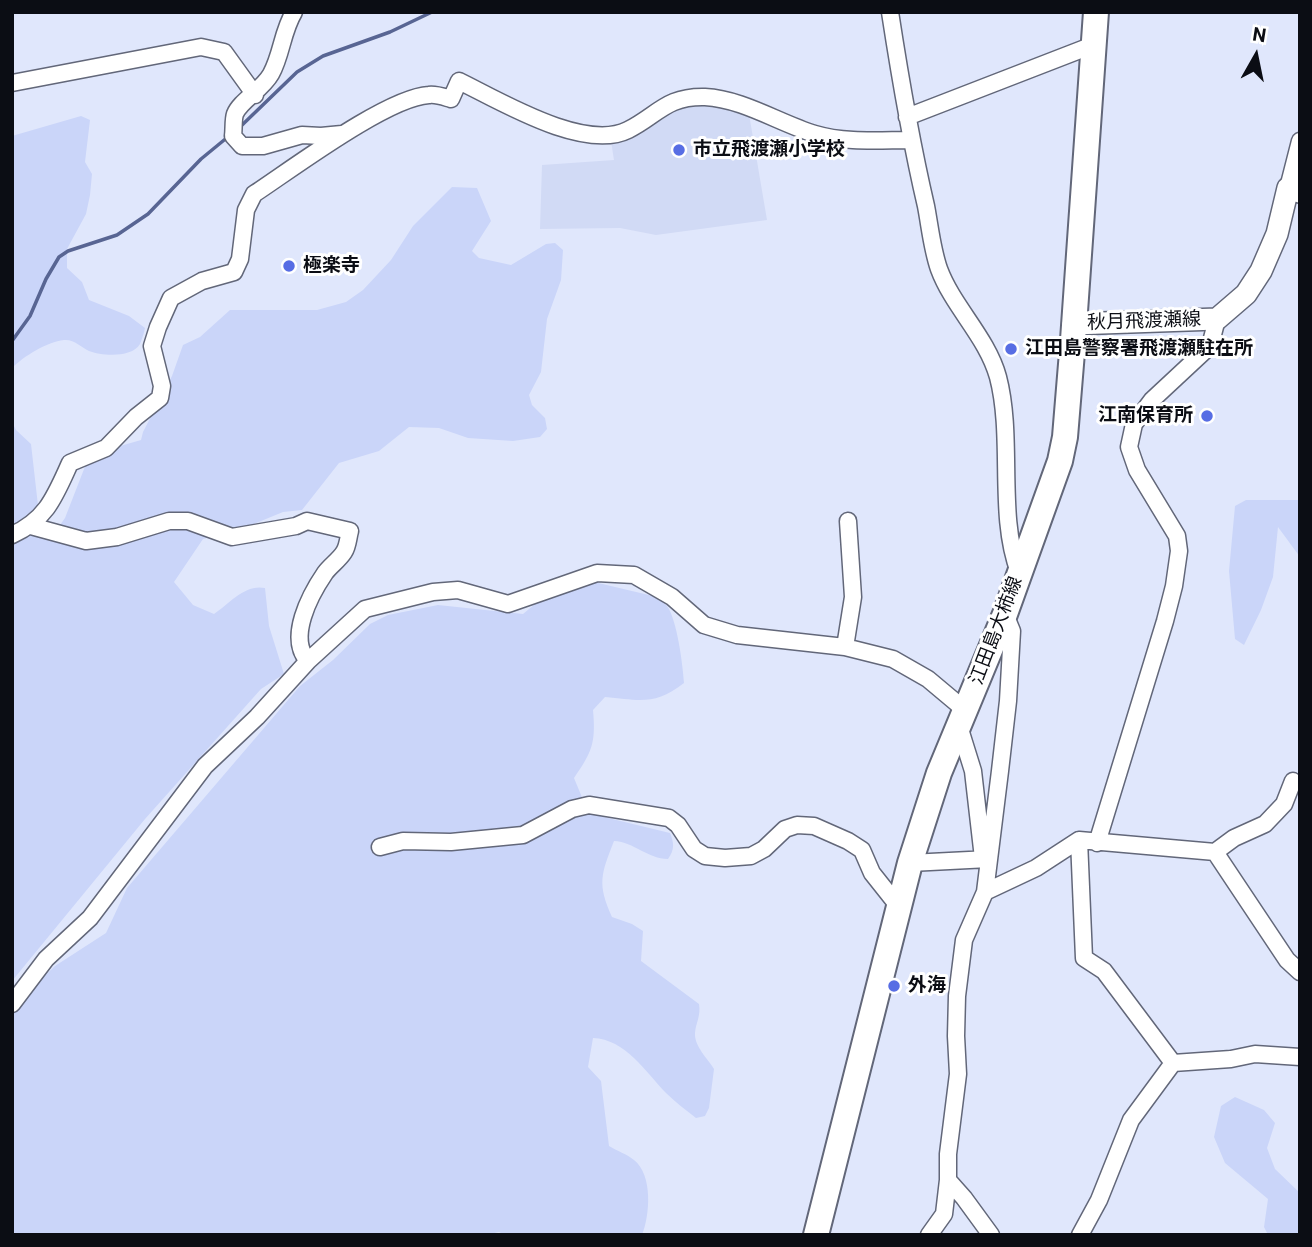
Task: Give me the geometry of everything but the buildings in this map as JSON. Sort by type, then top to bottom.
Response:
[{"type":"main road","name":"江田島大柿線","points":[[816,1235],[910,863],[939,773],[1005,614],[1060,461],[1065,437],[1096,12]]},
{"type":"main road","name":"秋月飛渡瀬線","points":[[1073,324],[1217,319],[1246,294],[1261,271],[1294,190]]},
{"type":"street","points":[[294,12],[286,25],[277,61],[270,76],[255,94],[241,104],[234,116],[233,136],[242,146],[263,146],[302,135],[344,134]]},
{"type":"street","points":[[890,12],[911,140],[939,268],[953,296],[982,341],[998,376],[1005,433],[1011,550],[1019,572]]},
{"type":"street","points":[[907,117],[1093,45]]},
{"type":"street","points":[[12,83],[201,47],[224,52],[255,94]]},
{"type":"street","points":[[12,535],[31,526],[54,498],[69,463],[106,448],[136,416],[160,398],[162,386],[152,346],[171,298],[202,281],[234,272],[240,260],[246,210],[254,194],[344,134],[401,102],[430,94],[451,99],[459,81],[566,130],[591,136],[626,131],[667,103],[703,97],[727,100],[818,135],[866,141],[911,140]]},
{"type":"street","points":[[1294,190],[1300,141]]},
{"type":"street","points":[[1097,843],[1165,621],[1180,551],[1177,536],[1137,470],[1129,447],[1134,424],[1152,400],[1210,346],[1217,319]]},
{"type":"street","points":[[31,526],[86,541],[117,537],[169,521],[188,521],[232,537],[275,530],[307,521],[349,531],[346,550],[325,573],[301,621],[301,653],[308,661]]},
{"type":"street","points":[[845,648],[853,597],[848,521]]},
{"type":"street","points":[[12,1004],[46,959],[90,918],[205,766],[257,717],[308,661],[365,609],[433,592],[458,590],[508,604],[597,573],[634,575],[671,597],[704,625],[737,635],[845,648],[893,659],[928,679],[962,718],[986,859]]},
{"type":"street","points":[[929,1235],[944,1214],[958,1074],[957,996],[964,940],[985,892],[986,859],[1008,701],[1012,631],[1005,614]]},
{"type":"street","points":[[985,892],[1036,868],[1079,840],[1214,852],[1234,838],[1265,824],[1284,804],[1293,781]]},
{"type":"street","points":[[380,847],[402,841],[451,842],[523,835],[572,809],[589,805],[668,818],[678,825],[694,849],[705,856],[725,858],[751,856],[764,849],[785,830],[797,825],[814,826],[862,850],[872,873],[899,907]]},
{"type":"street","points":[[1079,840],[1083,958],[1104,971],[1173,1063]]},
{"type":"street","points":[[1214,852],[1287,960],[1300,972]]},
{"type":"street","points":[[910,863],[986,859]]},
{"type":"street","points":[[1080,1235],[1099,1200],[1131,1120],[1173,1063],[1231,1059],[1255,1054],[1300,1057]]},
{"type":"street","points":[[948,1180],[991,1235]]},
{"type":"shaded area","points":[[701,102],[749,114],[767,220],[656,235],[620,228],[540,229],[542,165],[614,160],[611,141],[668,108]]},
{"type":"shaded area","points":[[81,116],[90,120],[85,162],[92,174],[86,214],[67,249],[67,268],[82,282],[89,300],[129,316],[145,328],[144,332],[136,349],[124,354],[95,353],[64,340],[36,350],[12,368],[12,136]]},
{"type":"shaded area","points":[[452,187],[477,188],[491,221],[472,251],[479,258],[511,265],[546,244],[555,243],[563,250],[561,280],[547,319],[541,372],[529,395],[532,405],[545,418],[547,429],[540,437],[513,441],[468,438],[439,428],[409,427],[379,451],[339,463],[302,510],[283,512],[244,528],[203,539],[174,582],[193,605],[214,614],[244,592],[265,588],[269,626],[284,674],[261,689],[145,819],[12,981],[12,422],[16,430],[31,444],[40,523],[53,535],[65,518],[86,464],[103,451],[141,440],[172,376],[183,345],[200,337],[230,310],[317,310],[346,302],[363,290],[391,260],[413,226]]},
{"type":"shaded area","points":[[1246,500],[1300,500],[1300,557],[1278,527],[1273,577],[1244,645],[1235,639],[1229,571],[1235,506]]},
{"type":"shaded area","points":[[594,582],[659,599],[671,612],[677,632],[684,683],[664,695],[646,700],[605,697],[593,710],[594,731],[591,747],[574,778],[586,807],[604,817],[670,833],[673,846],[668,859],[614,841],[602,879],[604,896],[612,917],[643,931],[641,961],[699,1004],[695,1038],[714,1069],[709,1108],[705,1116],[696,1118],[669,1096],[625,1050],[605,1040],[593,1038],[588,1067],[601,1081],[609,1146],[634,1160],[647,1185],[647,1217],[642,1235],[505,1235],[499,1232],[486,1235],[12,1235],[12,1007],[55,966],[106,933],[127,888],[300,686],[333,660],[370,624],[388,615],[438,605],[523,614],[547,594]]},
{"type":"shaded area","points":[[1235,1097],[1264,1110],[1275,1123],[1267,1148],[1275,1169],[1300,1193],[1300,1235],[1268,1235],[1264,1227],[1268,1199],[1225,1163],[1214,1137],[1221,1106]]},
{"type":"waterway","points":[[240,127],[297,72],[323,56],[390,32],[432,12]]},
{"type":"waterway","points":[[12,341],[30,316],[59,257],[68,251],[117,235],[148,214],[201,159],[229,136]]},
{"type":"place","name":"市立飛渡瀬小学校","points":[[679,150]]},
{"type":"place","name":"極楽寺","points":[[289,266]]},
{"type":"place","name":"江田島警察署飛渡瀬駐在所","points":[[1011,349]]},
{"type":"place","name":"江南保育所","points":[[1207,416]]},
{"type":"place","name":"外海","points":[[894,986]]}]
